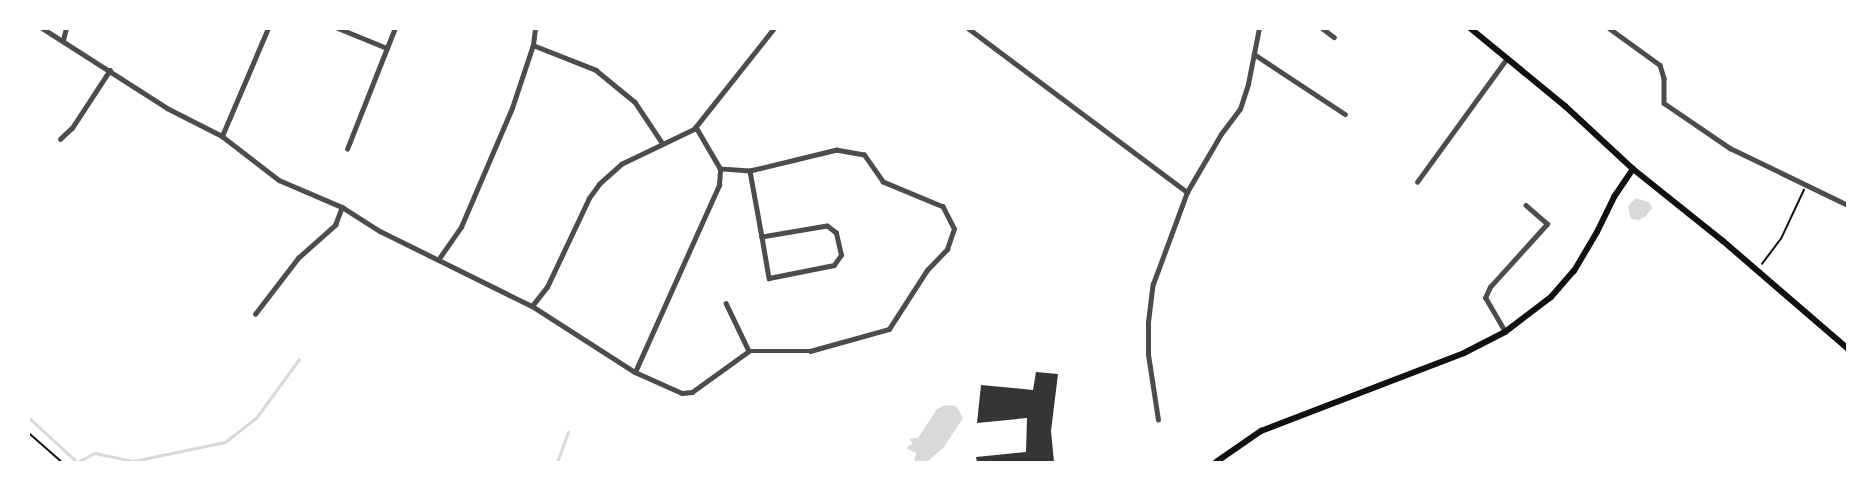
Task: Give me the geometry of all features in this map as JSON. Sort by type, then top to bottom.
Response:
[{"type":"main road","points":[[1470,28],[1848,349]]},
{"type":"main road","points":[[1216,462],[1261,431],[1472,350],[1505,332],[1551,297],[1574,272],[1614,196],[1634,169]]},
{"type":"street","points":[[42,28],[167,108],[222,136],[279,180],[342,207],[380,231],[532,306],[635,372],[682,393],[692,392],[749,351],[810,351],[889,329],[927,270],[947,249],[954,229],[943,207],[883,182],[864,155],[837,150],[750,171],[720,169]]},
{"type":"street","points":[[63,40],[66,28]]},
{"type":"street","points":[[222,136],[268,28]]},
{"type":"street","points":[[338,28],[387,48]]},
{"type":"street","points":[[347,149],[395,28]]},
{"type":"street","points":[[438,260],[461,227],[512,108],[532,45],[535,28]]},
{"type":"street","points":[[532,306],[547,287],[594,191],[621,164],[696,128],[774,28]]},
{"type":"street","points":[[968,28],[1187,192]]},
{"type":"street","points":[[1158,420],[1151,380],[1148,322],[1153,284],[1187,192],[1221,134],[1239,109],[1248,84],[1258,28]]},
{"type":"street","points":[[1322,28],[1335,37]]},
{"type":"street","points":[[1609,28],[1660,65],[1664,78],[1664,104],[1730,148],[1848,205]]},
{"type":"street","points":[[532,45],[596,70],[635,102],[663,144]]},
{"type":"street","points":[[1254,54],[1345,114]]},
{"type":"street","points":[[1417,182],[1507,58]]},
{"type":"street","points":[[60,139],[72,128],[110,70]]},
{"type":"street","points":[[635,372],[719,185],[720,169],[696,128]]},
{"type":"street","points":[[750,171],[769,278],[834,265],[841,255],[836,233],[827,226],[762,237]]},
{"type":"street","points":[[1505,332],[1485,298],[1490,287],[1547,224],[1526,206]]},
{"type":"street","points":[[255,314],[298,258],[335,225],[342,207]]},
{"type":"street","points":[[726,303],[749,351]]},
{"type":"path","points":[[1756,272],[1781,239],[1807,185]]},
{"type":"path","points":[[28,432],[62,462]]},
{"type":"shaded area","points":[[1636,198],[1650,203],[1652,208],[1646,216],[1639,220],[1631,219],[1628,206]]},
{"type":"shaded area","points":[[945,405],[956,406],[963,418],[944,447],[927,462],[914,462],[916,453],[906,448],[913,443],[909,439],[918,438],[937,409]]},
{"type":"building","points":[[1036,372],[1058,374],[1051,431],[1054,462],[977,462],[976,457],[1026,452],[1027,418],[977,423],[981,385],[1033,390]]},
{"type":"waterway","points":[[77,462],[95,453],[133,461],[225,442],[256,418],[299,359]]},
{"type":"waterway","points":[[28,417],[77,462]]},
{"type":"waterway","points":[[557,462],[568,432]]}]
